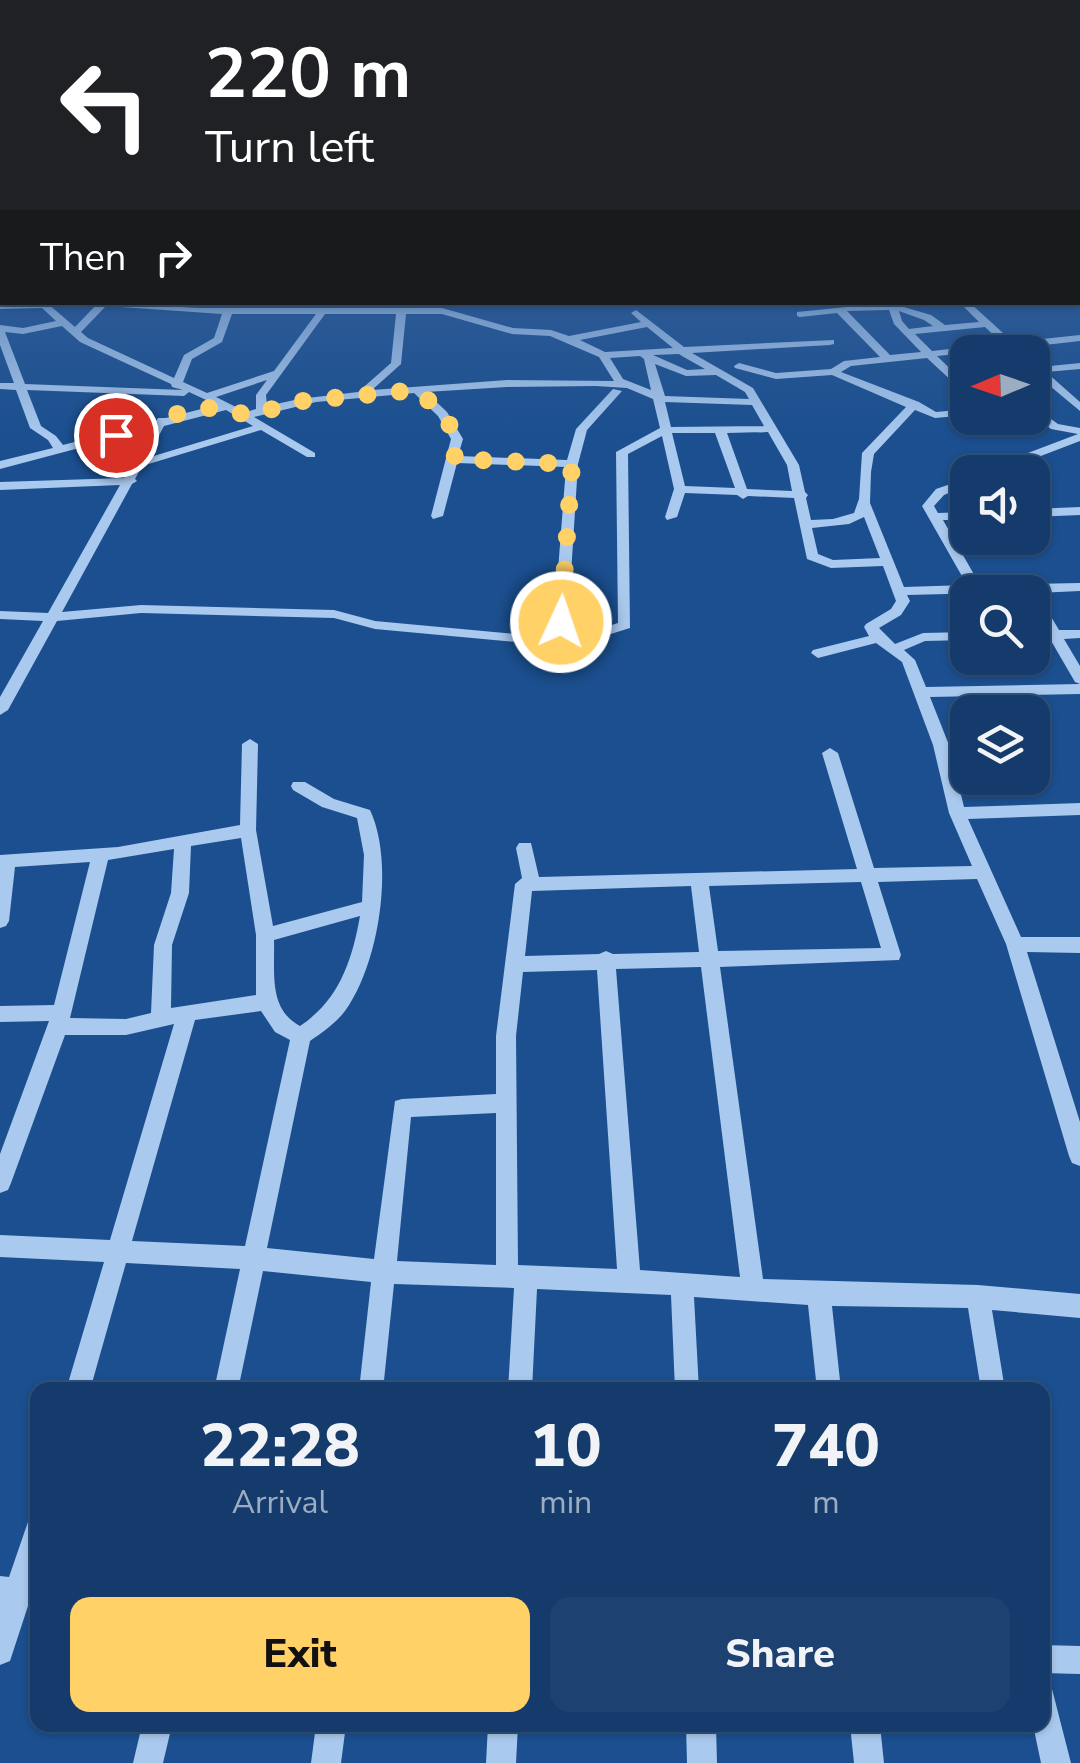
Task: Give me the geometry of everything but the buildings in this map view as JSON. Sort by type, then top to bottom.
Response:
[{"type":"street","points":[[0,306],[53,305],[75,332],[176,385],[228,406],[311,455]]},
{"type":"street","points":[[75,332],[103,305]]},
{"type":"street","points":[[132,305],[228,312],[442,311],[512,331],[569,339],[604,355],[646,357],[671,349],[686,354],[830,342]]},
{"type":"street","points":[[278,305],[292,312]]},
{"type":"street","points":[[347,305],[368,312]]},
{"type":"street","points":[[800,314],[892,305],[921,313],[942,328]]},
{"type":"street","points":[[892,305],[895,318],[906,332],[950,375]]},
{"type":"street","points":[[966,305],[999,335]]},
{"type":"street","points":[[840,310],[887,358]]},
{"type":"street","points":[[176,385],[188,357],[218,340],[228,312]]},
{"type":"street","points":[[262,410],[260,396],[322,312]]},
{"type":"street","points":[[362,394],[396,364],[401,312]]},
{"type":"street","points":[[636,313],[686,354],[745,387],[793,464],[808,524],[810,553],[818,560],[888,562]]},
{"type":"street","points":[[60,450],[52,438],[36,428],[0,330],[27,330],[66,322]]},
{"type":"street","points":[[569,339],[647,324]]},
{"type":"street","points":[[906,332],[987,324]]},
{"type":"street","points":[[1050,343],[1080,338]]},
{"type":"street","points":[[646,357],[676,370],[716,372],[756,363],[757,349]]},
{"type":"street","points":[[833,372],[848,363],[950,353]]},
{"type":"street","points":[[604,355],[616,379],[657,396],[680,403],[752,402]]},
{"type":"street","points":[[646,357],[680,489],[671,518]]},
{"type":"street","points":[[739,366],[776,376],[833,372],[935,414],[950,413]]},
{"type":"street","points":[[1050,367],[1080,366]]},
{"type":"street","points":[[0,386],[203,396],[277,373]]},
{"type":"street","points":[[1050,381],[1080,408]]},
{"type":"street","points":[[246,416],[362,394],[534,382],[631,386]]},
{"type":"street","points":[[416,390],[452,428],[456,439],[437,516]]},
{"type":"street","points":[[569,643],[561,622],[572,464],[582,429],[617,391]]},
{"type":"street","points":[[915,404],[868,453],[866,506],[901,591],[902,607],[871,627],[878,638],[897,648],[908,660],[941,744],[957,814],[1016,944],[1080,1156]]},
{"type":"street","points":[[0,466],[162,420],[228,406]]},
{"type":"street","points":[[0,710],[132,481],[162,420]]},
{"type":"street","points":[[1050,423],[1080,434]]},
{"type":"street","points":[[142,463],[263,426]]},
{"type":"street","points":[[0,614],[52,616],[140,609],[334,614],[375,626],[569,643],[624,625],[622,452],[664,430],[770,429]]},
{"type":"street","points":[[720,430],[742,495]]},
{"type":"street","points":[[1030,455],[1080,434]]},
{"type":"street","points":[[454,459],[572,464]]},
{"type":"street","points":[[0,486],[132,481]]},
{"type":"street","points":[[680,489],[742,495],[802,494]]},
{"type":"street","points":[[950,489],[934,497],[928,506],[968,575]]},
{"type":"street","points":[[808,524],[853,520],[866,506]]},
{"type":"street","points":[[1050,512],[1080,511]]},
{"type":"street","points":[[935,518],[950,517]]},
{"type":"street","points":[[1050,590],[1080,587]]},
{"type":"street","points":[[901,591],[950,590]]},
{"type":"street","points":[[1050,625],[1080,679]]},
{"type":"street","points":[[1050,635],[1080,634]]},
{"type":"street","points":[[897,648],[923,637],[950,636]]},
{"type":"street","points":[[818,653],[878,638]]},
{"type":"street","points":[[920,692],[1080,689]]},
{"type":"street","points":[[250,744],[248,830],[265,935],[266,1002],[282,1026],[301,1036]]},
{"type":"street","points":[[515,964],[606,958],[892,955],[830,753]]},
{"type":"street","points":[[228,1382],[301,1036],[321,1024],[345,995],[372,906],[370,830],[364,814],[328,803],[299,786]]},
{"type":"street","points":[[957,814],[1080,809]]},
{"type":"street","points":[[0,921],[4,862],[101,853],[248,830]]},
{"type":"street","points":[[161,1018],[163,945],[180,893],[183,841]]},
{"type":"street","points":[[524,848],[531,882]]},
{"type":"street","points":[[0,1183],[58,1019],[101,853]]},
{"type":"street","points":[[520,1382],[506,1036],[524,884],[984,872]]},
{"type":"street","points":[[699,879],[753,1291]]},
{"type":"street","points":[[265,935],[372,906]]},
{"type":"street","points":[[1016,944],[1080,946]]},
{"type":"street","points":[[606,958],[629,1281]]},
{"type":"street","points":[[0,1014],[126,1028],[187,1013],[266,1002]]},
{"type":"street","points":[[80,1382],[187,1013]]},
{"type":"street","points":[[371,1382],[402,1108],[506,1103]]},
{"type":"street","points":[[0,1246],[120,1249],[384,1272],[629,1281],[819,1294],[978,1297],[1080,1306]]},
{"type":"street","points":[[682,1287],[687,1382]]},
{"type":"street","points":[[819,1294],[828,1382]]},
{"type":"street","points":[[978,1297],[992,1382]]},
{"type":"street","points":[[0,1650],[30,1555]]},
{"type":"street","points":[[1050,1659],[1080,1660]]},
{"type":"street","points":[[148,1763],[155,1732]]},
{"type":"street","points":[[326,1763],[330,1732]]},
{"type":"street","points":[[501,1763],[503,1732]]},
{"type":"street","points":[[701,1732],[702,1763]]},
{"type":"street","points":[[866,1732],[869,1763]]},
{"type":"street","points":[[1049,1732],[1056,1763]]},
{"type":"route","points":[[116,435],[205,409],[228,406],[246,416],[302,401],[416,390],[443,414],[452,428],[457,448],[454,459],[572,464],[561,622]]}]
